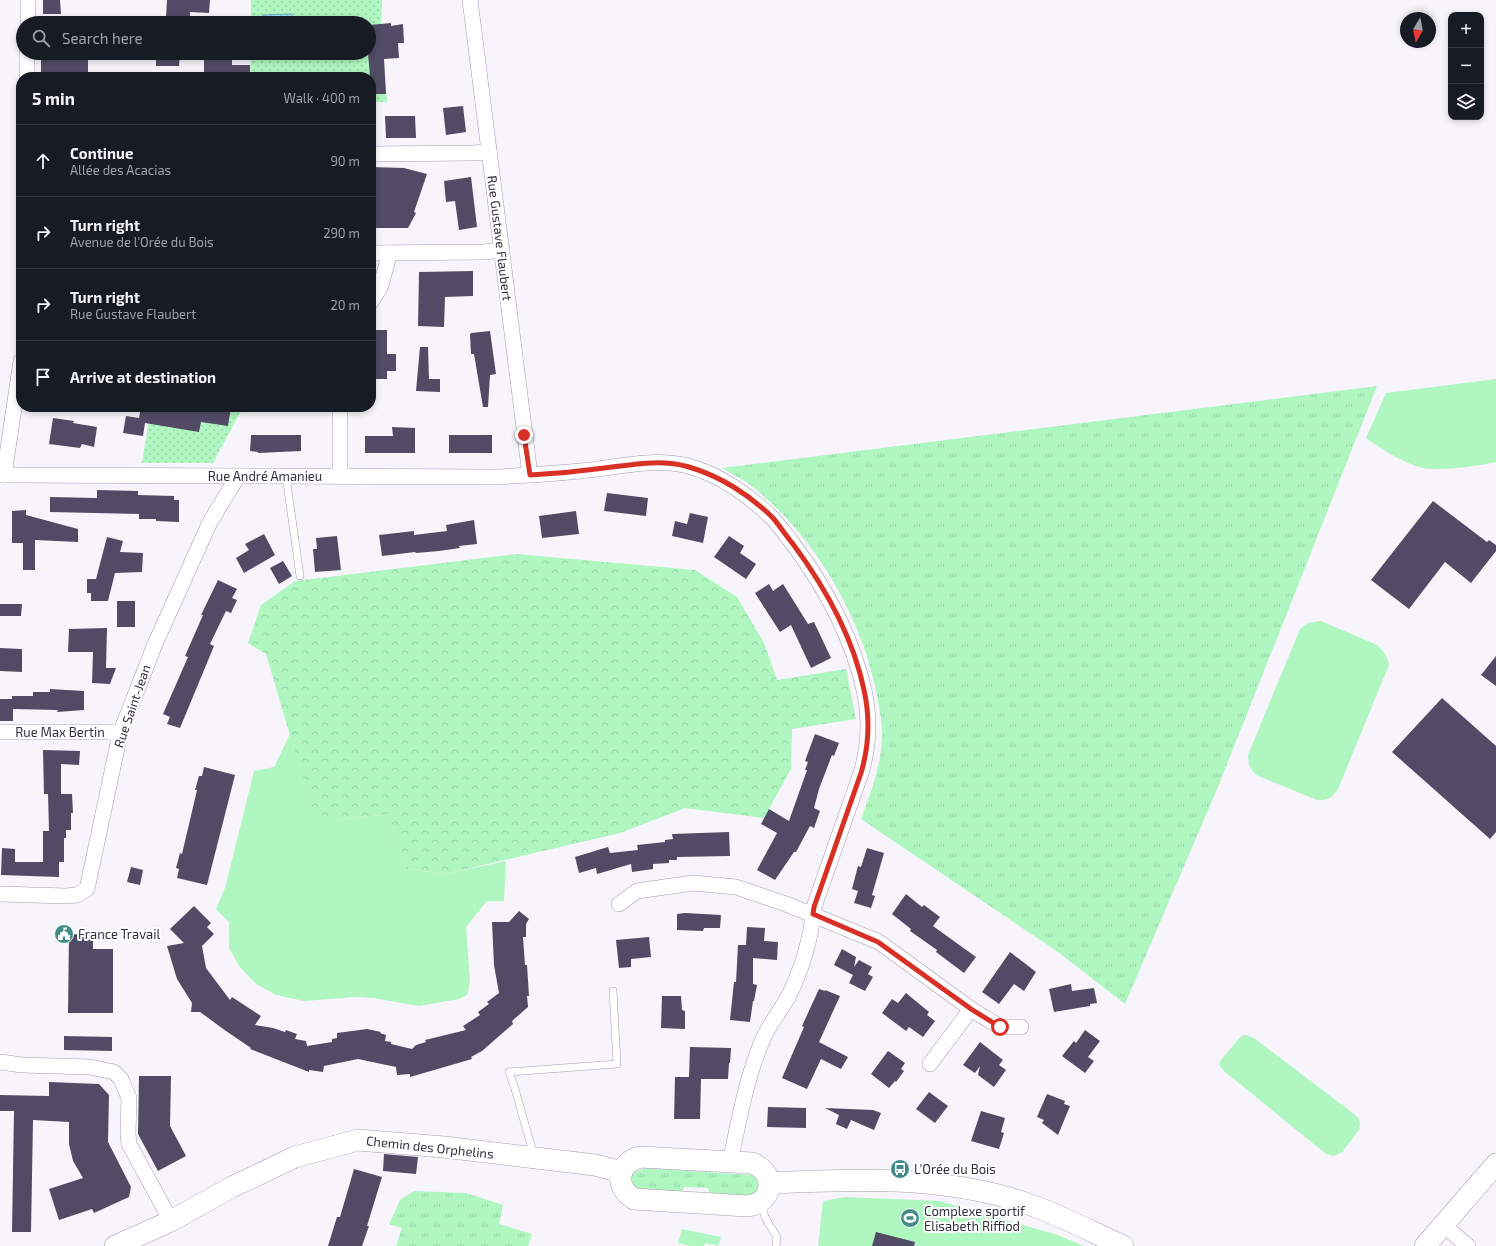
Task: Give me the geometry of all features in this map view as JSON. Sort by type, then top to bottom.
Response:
[{"type":"street","points":[[28,0],[28,16]]},
{"type":"street","name":"Rue Gustave Flaubert","points":[[470,0],[530,475]]},
{"type":"street","points":[[27,60],[27,72]]},
{"type":"street","points":[[376,154],[489,152]]},
{"type":"street","points":[[376,253],[484,252],[502,250]]},
{"type":"street","points":[[376,294],[380,288],[390,253]]},
{"type":"street","points":[[2,475],[16,391]]},
{"type":"street","points":[[340,412],[340,476]]},
{"type":"street","name":"Rue André Amanieu","points":[[2,475],[498,477],[580,472],[667,462],[689,467],[722,480],[747,496],[773,518],[807,563],[830,601],[846,635],[864,691],[868,732],[866,754],[861,773],[814,907],[796,981],[763,1039],[754,1062],[744,1095],[732,1153],[732,1162]]},
{"type":"street","name":"Rue Saint-Jean","points":[[0,894],[66,896],[77,895],[87,889],[119,738],[158,636],[210,522],[238,476]]},
{"type":"street","name":"Rue Max Bertin","points":[[0,732],[109,732],[119,738]]},
{"type":"street","points":[[619,904],[637,891],[693,884],[736,886],[813,914],[878,942],[971,1009],[1000,1027],[1021,1027]]},
{"type":"street","points":[[930,1064],[971,1009]]},
{"type":"street","points":[[0,1062],[22,1065],[90,1067],[114,1072],[121,1079],[129,1098],[129,1144],[171,1221]]},
{"type":"street","name":"Chemin des Orphelins","points":[[115,1246],[171,1221],[232,1187],[294,1157],[358,1140],[444,1147],[596,1165],[622,1172]]},
{"type":"street","points":[[640,1157],[732,1162],[752,1163],[758,1166],[767,1175],[766,1191],[759,1203],[747,1206],[634,1199],[628,1196],[623,1190],[621,1183],[622,1172],[628,1162],[640,1157]]},
{"type":"street","points":[[1425,1246],[1496,1164]]},
{"type":"street","points":[[766,1191],[807,1180],[892,1180],[938,1184],[980,1190],[1030,1205],[1064,1218],[1123,1246]]},
{"type":"street","points":[[1443,1225],[1468,1246]]},
{"type":"lane","points":[[286,476],[300,576]]},
{"type":"lane","points":[[535,1158],[509,1072],[617,1064],[613,991]]},
{"type":"lane","points":[[766,1191],[763,1210],[777,1237],[776,1246]]},
{"type":"green space","points":[[251,0],[382,0],[381,24],[387,102],[376,102],[376,72],[250,72],[251,60],[376,60],[376,16],[251,16]]},
{"type":"green space","points":[[1496,379],[1496,462],[1455,468],[1423,468],[1397,458],[1366,438],[1386,393]]},
{"type":"green space","points":[[1377,386],[1220,782],[1125,1004],[1058,952],[861,819],[878,767],[882,745],[882,734],[881,716],[875,686],[868,659],[858,631],[832,579],[798,531],[779,510],[754,488],[722,468]]},
{"type":"green space","points":[[150,412],[240,412],[213,463],[142,463]]},
{"type":"green space","points":[[517,554],[695,570],[737,597],[764,643],[777,680],[846,669],[856,719],[792,729],[791,769],[764,818],[685,808],[620,833],[445,874],[406,869],[389,814],[333,820],[312,810],[266,654],[248,643],[261,605],[295,581]]},
{"type":"green space","points":[[1321,621],[1377,645],[1385,654],[1389,665],[1338,789],[1334,795],[1329,798],[1317,800],[1256,775],[1249,766],[1248,755],[1300,629],[1308,623]]},
{"type":"green space","points":[[290,734],[312,810],[334,820],[389,814],[406,869],[445,874],[506,861],[504,901],[487,901],[466,927],[470,982],[467,995],[459,999],[419,1006],[373,998],[357,997],[304,1001],[276,995],[256,984],[239,966],[229,948],[229,922],[216,909],[225,888],[254,771],[274,767]]},
{"type":"green space","points":[[1246,1035],[1254,1038],[1358,1117],[1360,1124],[1359,1130],[1342,1152],[1334,1156],[1326,1154],[1224,1071],[1219,1065],[1221,1060],[1241,1036]]},
{"type":"green space","points":[[644,1168],[751,1175],[756,1178],[758,1182],[759,1191],[750,1198],[710,1196],[708,1188],[684,1187],[682,1194],[635,1189],[631,1183],[632,1177],[636,1172]]},
{"type":"green space","points":[[414,1191],[466,1193],[503,1205],[499,1224],[532,1234],[528,1246],[396,1246],[402,1228],[389,1224],[400,1200]]},
{"type":"green space","name":"Complexe sportif Elisabeth Riffiod","points":[[845,1197],[940,1201],[1058,1235],[1083,1246],[818,1246],[823,1201]]},
{"type":"green space","points":[[682,1229],[721,1237],[718,1246],[705,1243],[704,1246],[690,1246],[678,1243]]},
{"type":"water","points":[[292,14],[292,16],[263,16]]},
{"type":"building","points":[[43,0],[60,0],[61,14],[43,14]]},
{"type":"building","points":[[167,0],[210,0],[209,13],[190,12],[190,16],[166,16]]},
{"type":"building","points":[[391,23],[391,26],[403,24],[404,43],[398,43],[399,58],[384,59],[386,94],[376,94],[376,72],[370,72],[369,60],[376,60],[376,24]]},
{"type":"building","points":[[41,60],[88,60],[88,72],[41,72]]},
{"type":"building","points":[[156,60],[179,60],[179,66],[156,66]]},
{"type":"building","points":[[204,60],[232,60],[232,65],[250,65],[250,72],[204,72]]},
{"type":"building","points":[[463,106],[466,132],[446,135],[443,108]]},
{"type":"building","points":[[385,116],[415,116],[416,138],[386,138]]},
{"type":"building","points":[[376,167],[404,168],[427,174],[414,212],[416,213],[408,228],[376,228]]},
{"type":"building","points":[[471,177],[477,227],[459,230],[455,201],[446,202],[444,181]]},
{"type":"building","points":[[473,271],[473,296],[445,297],[444,327],[418,326],[419,272]]},
{"type":"building","points":[[376,330],[387,330],[387,354],[396,354],[396,371],[387,371],[387,379],[376,379]]},
{"type":"building","points":[[490,331],[496,374],[490,375],[488,407],[483,407],[474,354],[471,354],[470,335],[471,333]]},
{"type":"building","points":[[420,347],[428,347],[429,379],[440,379],[440,392],[416,391]]},
{"type":"building","points":[[140,412],[230,412],[228,426],[201,422],[199,432],[145,423],[143,436],[123,433],[126,416],[139,418]]},
{"type":"building","points":[[53,418],[74,421],[73,423],[97,427],[94,447],[82,444],[80,448],[49,444]]},
{"type":"building","points":[[392,427],[415,428],[415,453],[365,453],[365,436],[393,436]]},
{"type":"building","points":[[251,435],[301,435],[301,451],[258,453],[250,451]]},
{"type":"building","points":[[449,435],[492,435],[492,453],[449,453]]},
{"type":"building","points":[[97,490],[138,491],[138,495],[174,496],[174,500],[179,500],[179,522],[156,521],[156,519],[139,519],[139,514],[50,512],[50,497],[97,498]]},
{"type":"building","points":[[607,493],[648,498],[646,516],[604,511]]},
{"type":"building","points":[[1433,501],[1487,542],[1489,540],[1496,545],[1496,551],[1471,583],[1445,562],[1409,609],[1371,580]]},
{"type":"building","points":[[26,510],[26,515],[78,529],[78,542],[35,540],[35,570],[23,570],[23,543],[12,543],[12,511]]},
{"type":"building","points":[[576,511],[579,534],[542,538],[539,516]]},
{"type":"building","points":[[690,513],[708,517],[703,543],[672,536],[675,521],[687,524]]},
{"type":"building","points":[[474,520],[477,544],[459,546],[460,548],[439,551],[382,556],[379,535],[414,531],[414,535],[447,531],[446,525]]},
{"type":"building","points":[[264,534],[275,555],[244,573],[236,558],[249,550],[245,544]]},
{"type":"building","points":[[337,536],[341,570],[315,572],[313,549],[317,549],[316,538]]},
{"type":"building","points":[[729,536],[744,546],[740,553],[756,564],[746,579],[714,557]]},
{"type":"building","points":[[107,537],[123,541],[120,552],[143,553],[142,572],[115,573],[108,601],[91,601],[91,593],[87,593],[87,579],[96,579]]},
{"type":"building","points":[[283,561],[292,576],[279,584],[270,568]]},
{"type":"building","points":[[218,580],[237,589],[232,598],[237,600],[231,613],[226,611],[210,644],[214,646],[180,728],[167,724],[170,717],[163,714],[188,657],[185,656],[203,615],[201,615]]},
{"type":"building","points":[[769,584],[773,591],[783,584],[808,624],[814,622],[831,658],[811,668],[791,625],[780,632],[755,593]]},
{"type":"building","points":[[117,601],[135,601],[135,627],[117,627]]},
{"type":"building","points":[[0,604],[22,604],[21,616],[0,616]]},
{"type":"building","points":[[107,628],[106,668],[116,668],[110,684],[92,683],[93,652],[68,652],[69,629]]},
{"type":"building","points":[[0,648],[22,649],[22,672],[0,671]]},
{"type":"building","points":[[1496,656],[1496,686],[1481,675]]},
{"type":"building","points":[[50,689],[84,691],[84,710],[57,712],[58,710],[13,709],[13,721],[0,721],[0,699],[12,699],[12,696],[33,696],[33,692],[50,692]]},
{"type":"building","points":[[1442,698],[1496,746],[1496,832],[1490,839],[1392,752]]},
{"type":"building","points":[[815,734],[839,743],[834,756],[832,755],[819,789],[814,808],[820,811],[814,828],[810,826],[796,852],[794,852],[775,880],[757,870],[777,833],[761,824],[769,809],[789,821],[807,770],[805,770],[808,762],[805,761]]},
{"type":"building","points":[[43,750],[80,751],[79,765],[61,764],[61,794],[72,794],[73,813],[71,813],[71,830],[66,830],[66,838],[64,838],[64,862],[59,862],[59,877],[1,875],[2,848],[15,849],[15,862],[43,862],[43,831],[49,831],[48,794],[44,794]]},
{"type":"building","points":[[204,767],[235,775],[207,885],[177,878],[179,869],[176,868],[180,853],[182,854],[197,790],[195,790],[199,776],[202,776]]},
{"type":"building","points":[[729,832],[730,856],[677,857],[677,860],[669,860],[669,863],[653,864],[653,869],[632,872],[631,864],[597,874],[596,868],[579,873],[575,857],[608,847],[610,853],[638,850],[637,845],[665,842],[665,840],[673,839],[672,834]]},
{"type":"building","points":[[867,848],[884,853],[872,895],[875,896],[871,908],[854,903],[858,891],[852,889],[858,866],[861,867]]},
{"type":"building","points":[[131,867],[143,870],[140,885],[127,882]]},
{"type":"building","points":[[906,894],[922,907],[924,905],[940,917],[933,926],[976,957],[964,973],[936,952],[937,950],[910,931],[911,929],[892,914]]},
{"type":"building","points":[[194,906],[211,923],[207,927],[214,934],[202,946],[206,968],[230,1000],[232,997],[261,1016],[255,1025],[285,1032],[286,1030],[297,1034],[295,1039],[306,1041],[307,1046],[332,1042],[332,1039],[337,1038],[337,1033],[367,1029],[381,1032],[380,1033],[386,1035],[385,1041],[391,1042],[391,1044],[412,1049],[416,1045],[426,1042],[425,1040],[466,1030],[463,1026],[480,1015],[478,1012],[489,1004],[487,1002],[499,993],[494,965],[492,922],[509,922],[519,911],[529,919],[526,924],[526,937],[523,937],[525,965],[527,965],[529,996],[527,996],[528,1007],[512,1021],[513,1024],[482,1051],[471,1057],[472,1059],[410,1077],[410,1074],[397,1075],[396,1067],[358,1059],[324,1066],[323,1072],[309,1070],[309,1072],[250,1049],[251,1048],[200,1012],[191,1012],[192,1003],[177,979],[167,946],[184,943],[170,929]]},
{"type":"building","points":[[677,914],[721,915],[720,928],[704,928],[703,931],[677,930]]},
{"type":"building","points":[[747,927],[765,928],[764,941],[778,942],[777,960],[753,958],[753,984],[757,985],[750,1022],[730,1020],[734,982],[736,982],[738,945],[746,945]]},
{"type":"building","points":[[69,934],[93,935],[93,949],[113,949],[113,1013],[68,1013]]},
{"type":"building","points":[[649,937],[651,957],[631,959],[631,967],[619,968],[616,940]]},
{"type":"building","points":[[842,949],[856,957],[854,967],[859,960],[872,967],[868,974],[873,977],[865,991],[849,983],[853,975],[834,965]]},
{"type":"building","points":[[1010,952],[1036,972],[1024,991],[1014,984],[999,1004],[982,992]]},
{"type":"building","points":[[1071,984],[1072,991],[1094,988],[1097,1003],[1090,1004],[1090,1006],[1054,1012],[1049,989]]},
{"type":"building","points":[[819,989],[840,996],[819,1042],[848,1057],[841,1069],[821,1059],[807,1089],[782,1078],[804,1027],[802,1026]]},
{"type":"building","points":[[906,993],[929,1012],[927,1015],[935,1021],[923,1037],[909,1027],[906,1031],[882,1013],[892,999],[898,1003]]},
{"type":"building","points":[[662,996],[681,996],[682,1010],[685,1011],[685,1029],[661,1028]]},
{"type":"building","points":[[1085,1030],[1100,1041],[1088,1057],[1094,1061],[1085,1073],[1062,1056],[1074,1041],[1076,1043]]},
{"type":"building","points":[[64,1036],[112,1037],[112,1051],[64,1050]]},
{"type":"building","points":[[980,1042],[1003,1060],[999,1065],[1006,1070],[994,1087],[978,1075],[980,1066],[975,1073],[963,1065]]},
{"type":"building","points":[[690,1047],[731,1048],[728,1079],[701,1079],[700,1119],[674,1119],[675,1077],[689,1077]]},
{"type":"building","points":[[888,1051],[905,1063],[901,1069],[904,1071],[896,1082],[895,1081],[889,1088],[871,1074]]},
{"type":"building","points":[[139,1076],[171,1076],[170,1126],[186,1156],[158,1171],[138,1134]]},
{"type":"building","points":[[49,1082],[99,1084],[109,1095],[108,1142],[131,1187],[129,1197],[94,1213],[92,1209],[59,1220],[49,1189],[83,1178],[73,1161],[69,1144],[69,1122],[33,1120],[31,1232],[12,1232],[14,1111],[0,1111],[0,1095],[49,1096]]},
{"type":"building","points":[[929,1092],[948,1106],[935,1123],[916,1109]]},
{"type":"building","points":[[1047,1094],[1065,1101],[1064,1104],[1070,1106],[1058,1135],[1042,1123],[1044,1120],[1037,1117]]},
{"type":"building","points":[[768,1107],[806,1108],[806,1128],[767,1127]]},
{"type":"building","points":[[825,1108],[873,1110],[881,1113],[874,1130],[851,1120],[847,1129],[836,1124],[839,1115]]},
{"type":"building","points":[[981,1111],[1005,1118],[1001,1132],[1004,1133],[999,1149],[971,1141]]},
{"type":"building","points":[[384,1154],[418,1157],[416,1174],[383,1171]]},
{"type":"building","points":[[354,1169],[382,1177],[367,1226],[369,1226],[362,1246],[328,1246],[337,1217],[340,1217]]},
{"type":"building","points":[[876,1232],[915,1242],[914,1246],[872,1246]]},
{"type":"place","name":"France Travail","points":[[64,934]]},
{"type":"place","name":"L'Orée du Bois","points":[[900,1169]]},
{"type":"place","name":"Complexe sportif Elisabeth Riffiod","points":[[910,1218]]},
{"type":"route","points":[[524,435],[530,475],[580,472],[667,462],[689,467],[722,480],[747,496],[773,518],[807,563],[830,601],[846,635],[858,669],[864,691],[867,711],[868,732],[866,754],[861,773],[814,907],[813,914],[878,942],[971,1009],[1000,1027]]}]
